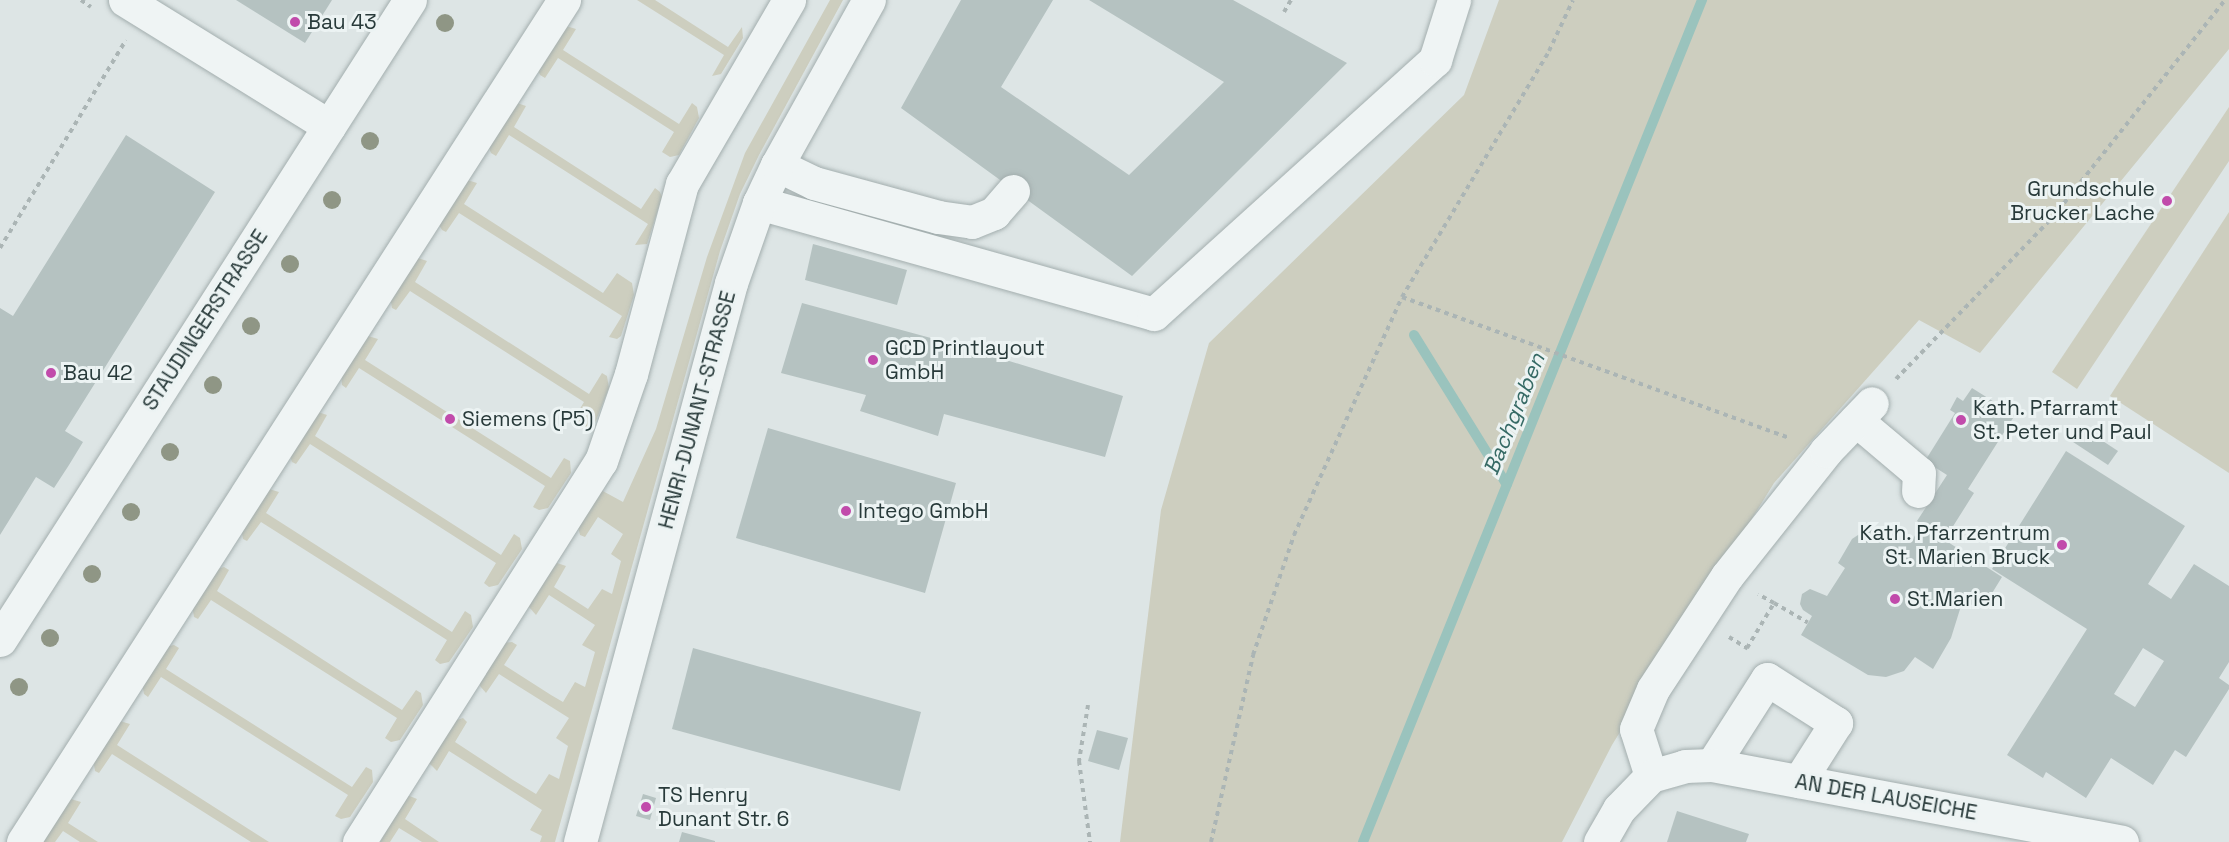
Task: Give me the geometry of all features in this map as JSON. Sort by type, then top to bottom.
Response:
[{"type":"street","points":[[126,0],[329,126]]},
{"type":"street","name":"STAUDINGERSTRASSE","points":[[0,640],[410,0]]},
{"type":"street","points":[[23,842],[564,0]]},
{"type":"street","points":[[359,842],[601,461],[631,374],[682,184],[789,0]]},
{"type":"street","name":"HENRI-DUNANT-STRASSE","points":[[580,842],[731,283],[759,202],[777,165],[869,0]]},
{"type":"street","points":[[759,202],[1154,314],[1435,60],[1454,0]]},
{"type":"street","points":[[777,165],[814,183],[938,217],[972,222],[994,213],[1013,191]]},
{"type":"street","points":[[1600,842],[1619,809],[1651,776],[1636,729],[1653,689],[1727,576],[1826,451],[1864,412],[1919,473],[1918,491]]},
{"type":"street","points":[[1712,765],[1767,679],[1836,723],[1799,781]]},
{"type":"street","name":"AN DER LAUSEICHE","points":[[1651,776],[1685,766],[1712,765],[1799,781],[2013,831],[2122,842]]},
{"type":"path","points":[[1284,12],[1291,0]]},
{"type":"path","points":[[1211,842],[1253,656],[1294,536],[1402,297],[1550,51],[1573,0]]},
{"type":"path","points":[[1864,412],[2053,217],[2225,0]]},
{"type":"path","points":[[0,248],[131,32]]},
{"type":"path","points":[[1402,297],[1826,451]]},
{"type":"path","points":[[1751,590],[1808,623]]},
{"type":"path","points":[[1747,649],[1774,603]]},
{"type":"path","points":[[1700,618],[1756,654],[1767,679]]},
{"type":"path","points":[[1088,705],[1079,761],[1090,842]]},
{"type":"shaded area","points":[[637,0],[655,0],[728,47],[742,27],[743,38],[721,74],[712,76],[724,55]]},
{"type":"shaded area","points":[[830,0],[843,0],[759,155],[740,194],[720,251],[555,842],[540,842],[542,836],[530,830],[542,810],[449,751],[437,771],[429,763],[430,756],[454,721],[463,718],[467,722],[455,742],[513,780],[536,794],[549,774],[559,779],[568,746],[556,738],[569,718],[499,674],[486,693],[480,686],[480,679],[503,643],[512,642],[517,645],[504,665],[551,695],[563,702],[575,682],[585,687],[595,652],[582,645],[595,625],[549,595],[536,615],[529,607],[529,601],[557,563],[566,566],[554,587],[588,609],[602,589],[612,594],[621,561],[611,554],[623,534],[598,517],[585,537],[580,535],[578,527],[601,490],[623,502],[656,429],[707,257],[745,153]]},
{"type":"shaded area","points":[[1499,0],[2229,0],[2229,49],[1980,353],[1919,320],[1774,483],[1612,745],[1562,842],[1120,842],[1161,510],[1209,343],[1464,95]]},
{"type":"shaded area","points":[[566,26],[576,29],[563,50],[679,124],[692,103],[697,107],[699,118],[679,155],[670,157],[662,152],[674,132],[558,58],[545,78],[540,75],[538,70]]},
{"type":"shaded area","points":[[517,103],[526,106],[514,127],[641,209],[655,188],[660,192],[662,197],[647,244],[635,245],[648,224],[509,135],[496,156],[491,153],[489,148]]},
{"type":"shaded area","points":[[2229,107],[2229,161],[2077,389],[2052,372]]},
{"type":"shaded area","points":[[467,180],[477,183],[464,204],[603,293],[617,273],[632,283],[634,295],[621,336],[617,339],[609,337],[622,316],[459,213],[446,232],[442,230],[439,225]]},
{"type":"shaded area","points":[[2229,212],[2229,473],[2110,396]]},
{"type":"shaded area","points":[[418,258],[427,261],[415,282],[589,394],[602,373],[607,376],[609,388],[593,428],[584,430],[572,422],[584,402],[410,291],[396,310],[392,308],[390,296]]},
{"type":"shaded area","points":[[368,336],[378,339],[365,360],[551,478],[564,458],[570,461],[571,473],[548,508],[539,510],[533,507],[545,486],[359,368],[346,388],[342,385],[341,373]]},
{"type":"shaded area","points":[[318,412],[327,415],[315,436],[501,555],[514,534],[520,538],[522,549],[498,585],[489,587],[484,583],[496,563],[310,444],[296,464],[292,462],[290,456]]},
{"type":"shaded area","points":[[269,489],[279,492],[266,513],[452,632],[465,611],[471,615],[473,627],[449,662],[440,664],[435,660],[447,640],[261,522],[247,541],[243,539],[241,527]]},
{"type":"shaded area","points":[[224,567],[229,570],[217,591],[356,681],[402,710],[416,690],[421,693],[423,705],[400,740],[391,742],[385,738],[397,718],[211,600],[198,619],[194,617],[192,605],[215,570]]},
{"type":"shaded area","points":[[174,645],[179,648],[166,669],[352,787],[366,767],[372,770],[373,782],[350,817],[341,819],[335,816],[348,795],[161,677],[148,697],[144,694],[142,683],[165,647]]},
{"type":"shaded area","points":[[120,721],[130,724],[117,745],[269,842],[251,842],[112,754],[99,773],[95,771],[93,759]]},
{"type":"shaded area","points":[[407,795],[417,799],[405,819],[439,842],[422,842],[399,828],[390,842],[380,842]]},
{"type":"shaded area","points":[[71,799],[81,802],[68,823],[98,842],[80,842],[63,831],[55,842],[43,842],[44,837]]},
{"type":"building","name":"Bau 43","points":[[236,0],[332,0],[305,43]]},
{"type":"building","points":[[961,0],[1053,0],[1001,87],[1129,175],[1224,82],[1089,0],[1233,0],[1347,63],[1132,276],[901,108]]},
{"type":"building","name":"Bau 42","points":[[126,135],[215,192],[65,431],[83,442],[69,465],[54,488],[36,477],[0,535],[0,308],[13,316]]},
{"type":"building","points":[[813,244],[907,270],[897,305],[805,280]]},
{"type":"building","points":[[802,303],[964,347],[1123,396],[1105,457],[944,414],[938,436],[860,411],[866,395],[781,373]]},
{"type":"building","name":"St.Marien","points":[[1972,388],[2015,415],[1968,489],[1974,493],[1945,539],[1934,533],[2002,577],[1986,603],[1961,606],[1951,638],[1933,669],[1915,657],[1904,671],[1886,677],[1868,675],[1801,635],[1812,616],[1803,610],[1800,604],[1802,594],[1810,589],[1827,596],[1845,568],[1838,563],[1852,539],[1864,531],[1881,528],[1912,541],[1921,524],[1917,521],[1947,475],[1925,461],[1955,413],[1950,410],[1957,397],[1963,401]]},
{"type":"building","points":[[2080,426],[2118,451],[2108,465],[2070,440]]},
{"type":"building","name":"Intego GmbH","points":[[768,428],[956,483],[925,593],[736,538]]},
{"type":"building","points":[[2066,451],[2185,526],[2148,584],[2171,599],[2194,564],[2229,586],[2229,662],[2219,678],[2229,685],[2229,689],[2186,757],[2175,750],[2153,785],[2111,758],[2086,798],[2046,772],[2043,778],[2007,755],[2087,629],[1992,569]],"holes":[[[2143,648],[2164,661],[2135,707],[2114,694]]]},
{"type":"building","points":[[693,648],[921,712],[900,791],[672,729]]},
{"type":"building","points":[[1097,730],[1128,738],[1119,770],[1088,761]]},
{"type":"building","name":"TS Henry Dunant Str. 6","points":[[643,794],[656,798],[650,820],[636,816]]},
{"type":"building","points":[[1677,811],[1749,834],[1746,842],[1667,842]]},
{"type":"building","points":[[682,832],[715,841],[715,842],[679,842]]},
{"type":"waterway","name":"Bachgraben","points":[[1363,842],[1702,0]]},
{"type":"waterway","points":[[1414,335],[1507,485]]},
{"type":"place","name":"Bau 43","points":[[295,22]]},
{"type":"place","name":"Grundschule Brucker Lache","points":[[2167,201]]},
{"type":"place","name":"GCD Printlayout GmbH","points":[[873,360]]},
{"type":"place","name":"Bau 42","points":[[51,373]]},
{"type":"place","name":"Siemens (P5)","points":[[450,419]]},
{"type":"place","name":"Kath. Pfarramt St. Peter und Paul","points":[[1961,420]]},
{"type":"place","name":"Intego GmbH","points":[[846,511]]},
{"type":"place","name":"Kath. Pfarrzentrum St. Marien Bruck","points":[[2062,545]]},
{"type":"place","name":"St.Marien","points":[[1895,599]]},
{"type":"place","name":"TS Henry Dunant Str. 6","points":[[646,807]]}]
